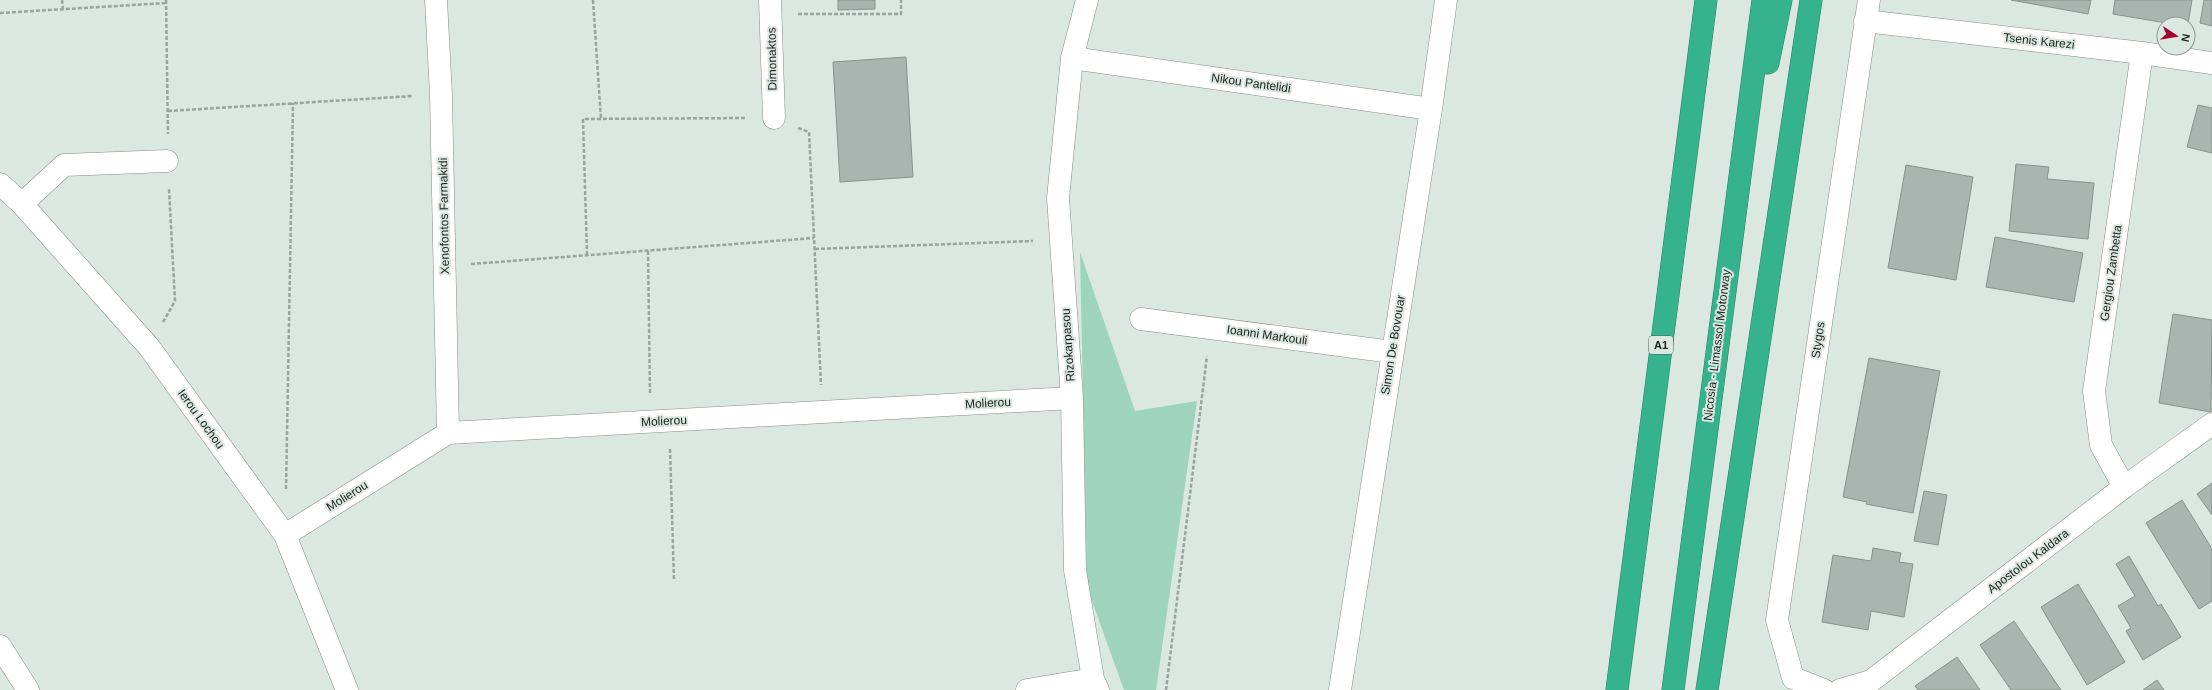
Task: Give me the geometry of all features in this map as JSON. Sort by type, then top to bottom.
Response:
[{"type":"highway","name":"A1","points":[[1617,690],[1706,0]]},
{"type":"highway","name":"Nicosia - Limassol Motorway","points":[[1673,690],[1763,0]]},
{"type":"highway","points":[[1730,246],[1781,0]]},
{"type":"highway","points":[[1707,690],[1811,0]]},
{"type":"street","name":"Xenofontos Farmakidi","points":[[436,0],[441,94],[448,433]]},
{"type":"street","name":"Rizokarpasou","points":[[1087,0],[1072,58],[1058,198],[1072,398],[1074,570],[1096,684]]},
{"type":"street","name":"Simon De Bovouar","points":[[1340,690],[1431,109],[1446,0]]},
{"type":"street","name":"Stygos","points":[[1824,690],[1793,678],[1777,620],[1869,0]]},
{"type":"street","name":"Dimonaktos","points":[[771,7],[774,118]]},
{"type":"street","name":"Tsenis Karezi","points":[[1865,22],[2142,53],[2212,63]]},
{"type":"street","name":"Gergiou Zambetta","points":[[2124,487],[2101,444],[2094,391],[2142,53]]},
{"type":"street","name":"Nikou Pantelidi","points":[[1072,58],[1431,109]]},
{"type":"street","points":[[22,204],[64,165],[167,160]]},
{"type":"street","name":"Ierou Lochou","points":[[0,184],[22,204],[148,347],[285,535],[347,690]]},
{"type":"street","name":"Ioanni Markouli","points":[[1141,319],[1392,352]]},
{"type":"street","name":"Molierou","points":[[285,535],[448,433],[1072,398]]},
{"type":"street","name":"Apostolou Kaldara","points":[[1840,690],[1871,681],[2124,487],[2212,424]]},
{"type":"street","points":[[0,646],[28,690]]},
{"type":"street","points":[[1027,690],[1096,684]]},
{"type":"path","points":[[62,0],[63,9]]},
{"type":"path","points":[[593,0],[601,119]]},
{"type":"path","points":[[771,7],[901,14],[901,0]]},
{"type":"path","points":[[0,13],[166,3]]},
{"type":"path","points":[[168,111],[441,94]]},
{"type":"path","points":[[285,535],[293,103]]},
{"type":"path","points":[[587,255],[583,119],[774,118],[809,132],[823,412]]},
{"type":"path","points":[[445,266],[814,238]]},
{"type":"path","points":[[815,249],[1061,240]]},
{"type":"path","points":[[648,251],[660,421],[674,580]]},
{"type":"path","points":[[1166,690],[1211,328]]},
{"type":"green space","points":[[1080,252],[1135,411],[1197,401],[1156,690],[1124,690],[1087,587]]},
{"type":"building","points":[[838,0],[875,0],[875,9],[838,10]]},
{"type":"building","points":[[2011,0],[2091,0],[2088,14]]},
{"type":"building","points":[[2115,0],[2192,0],[2189,16],[2156,16],[2156,21],[2113,14]]},
{"type":"building","points":[[2204,0],[2212,0],[2212,26],[2200,23]]},
{"type":"building","points":[[906,57],[913,177],[840,182],[833,62]]},
{"type":"building","points":[[2198,105],[2212,108],[2212,153],[2187,147]]},
{"type":"building","points":[[2016,164],[2049,167],[2047,179],[2094,183],[2088,239],[2009,231]]},
{"type":"building","points":[[1906,165],[1973,177],[1956,280],[1888,268]]},
{"type":"building","points":[[1995,237],[2083,253],[2074,302],[1986,287]]},
{"type":"building","points":[[2173,314],[2212,320],[2211,412],[2159,403]]},
{"type":"building","points":[[1869,358],[1940,371],[1913,513],[1866,504],[1867,502],[1843,497]]},
{"type":"building","points":[[2212,483],[2212,515],[2197,494]]},
{"type":"building","points":[[1924,491],[1947,495],[1938,545],[1914,541]]},
{"type":"building","points":[[2182,500],[2212,549],[2212,601],[2199,609],[2146,523]]},
{"type":"building","points":[[1873,548],[1901,553],[1899,562],[1913,564],[1904,617],[1871,611],[1868,630],[1822,622],[1833,555],[1871,561]]},
{"type":"building","points":[[2129,556],[2158,606],[2161,604],[2181,637],[2143,660],[2126,631],[2131,628],[2118,606],[2135,596],[2116,564]]},
{"type":"building","points":[[2078,584],[2125,662],[2087,685],[2041,607]]},
{"type":"building","points":[[2014,621],[2061,690],[2011,690],[1980,645]]},
{"type":"building","points":[[1957,657],[1980,690],[1918,690],[1915,686]]},
{"type":"building","points":[[2157,680],[2164,690],[2143,690]]}]
